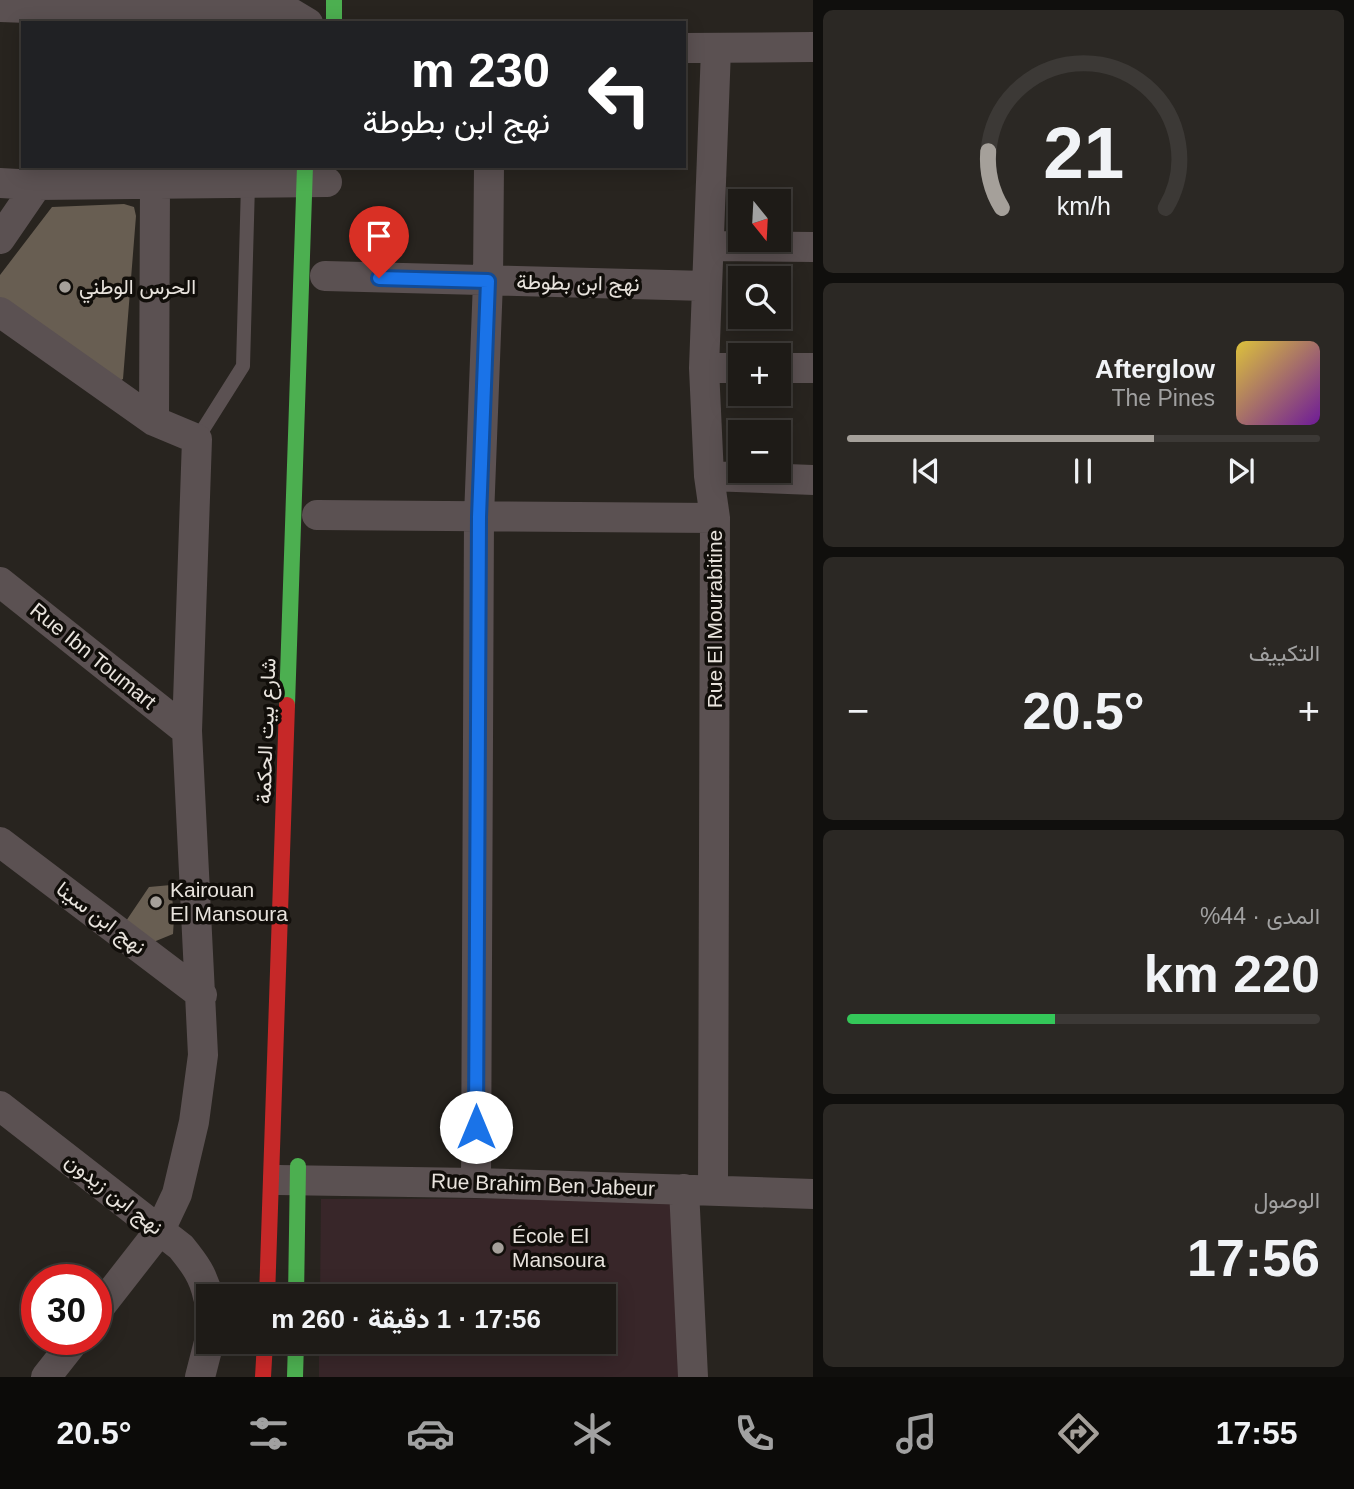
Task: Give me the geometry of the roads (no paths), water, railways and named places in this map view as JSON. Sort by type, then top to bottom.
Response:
[{"type":"main road","points":[[309,21],[310,0]]},
{"type":"main road","points":[[334,0],[334,21]]},
{"type":"main road","name":"شارع بيت الحكمة","points":[[295,1284],[289,1171],[318,179]]},
{"type":"main road","name":"شارع بيت الحكمة","points":[[269,1284],[289,1171]]},
{"type":"main road","points":[[263,1377],[264,1354]]},
{"type":"main road","points":[[295,1377],[296,1354]]},
{"type":"street","points":[[0,7],[136,6],[293,14],[305,21]]},
{"type":"street","points":[[686,48],[813,47]]},
{"type":"street","name":"Rue El Mourabitine","points":[[693,1377],[715,518],[709,475],[704,368],[716,49]]},
{"type":"street","points":[[476,1183],[479,517],[488,281],[489,168]]},
{"type":"street","points":[[0,183],[248,184],[318,179]]},
{"type":"street","points":[[0,239],[37,185]]},
{"type":"street","points":[[153,421],[156,185]]},
{"type":"street","points":[[709,246],[813,247]]},
{"type":"street","name":"نهج ابن بطوطة","points":[[325,276],[706,286]]},
{"type":"street","points":[[0,312],[153,421],[197,439],[187,731],[204,1055],[194,1122],[177,1195],[160,1230],[112,1292]]},
{"type":"street","points":[[704,368],[728,368]]},
{"type":"street","points":[[791,368],[813,368]]},
{"type":"street","points":[[709,475],[813,480]]},
{"type":"street","points":[[317,515],[715,518]]},
{"type":"street","name":"Rue Ibn Toumart","points":[[0,582],[187,731]]},
{"type":"street","name":"نهج ابن سينا","points":[[0,842],[202,995]]},
{"type":"street","name":"نهج ابن زيدون","points":[[0,1106],[181,1247],[197,1265],[205,1284]]},
{"type":"street","name":"Rue Brahim Ben Jabeur","points":[[289,1171],[476,1183],[813,1195]]},
{"type":"street","points":[[201,1377],[206,1354]]},
{"type":"street","points":[[46,1377],[63,1355]]},
{"type":"lane","points":[[197,439],[243,366],[248,184]]},
{"type":"place","name":"الحرس الوطني","points":[[65,287]]},
{"type":"place","name":"Kairouan El Mansoura","points":[[156,902]]},
{"type":"place","name":"École El Mansoura","points":[[498,1248]]}]
